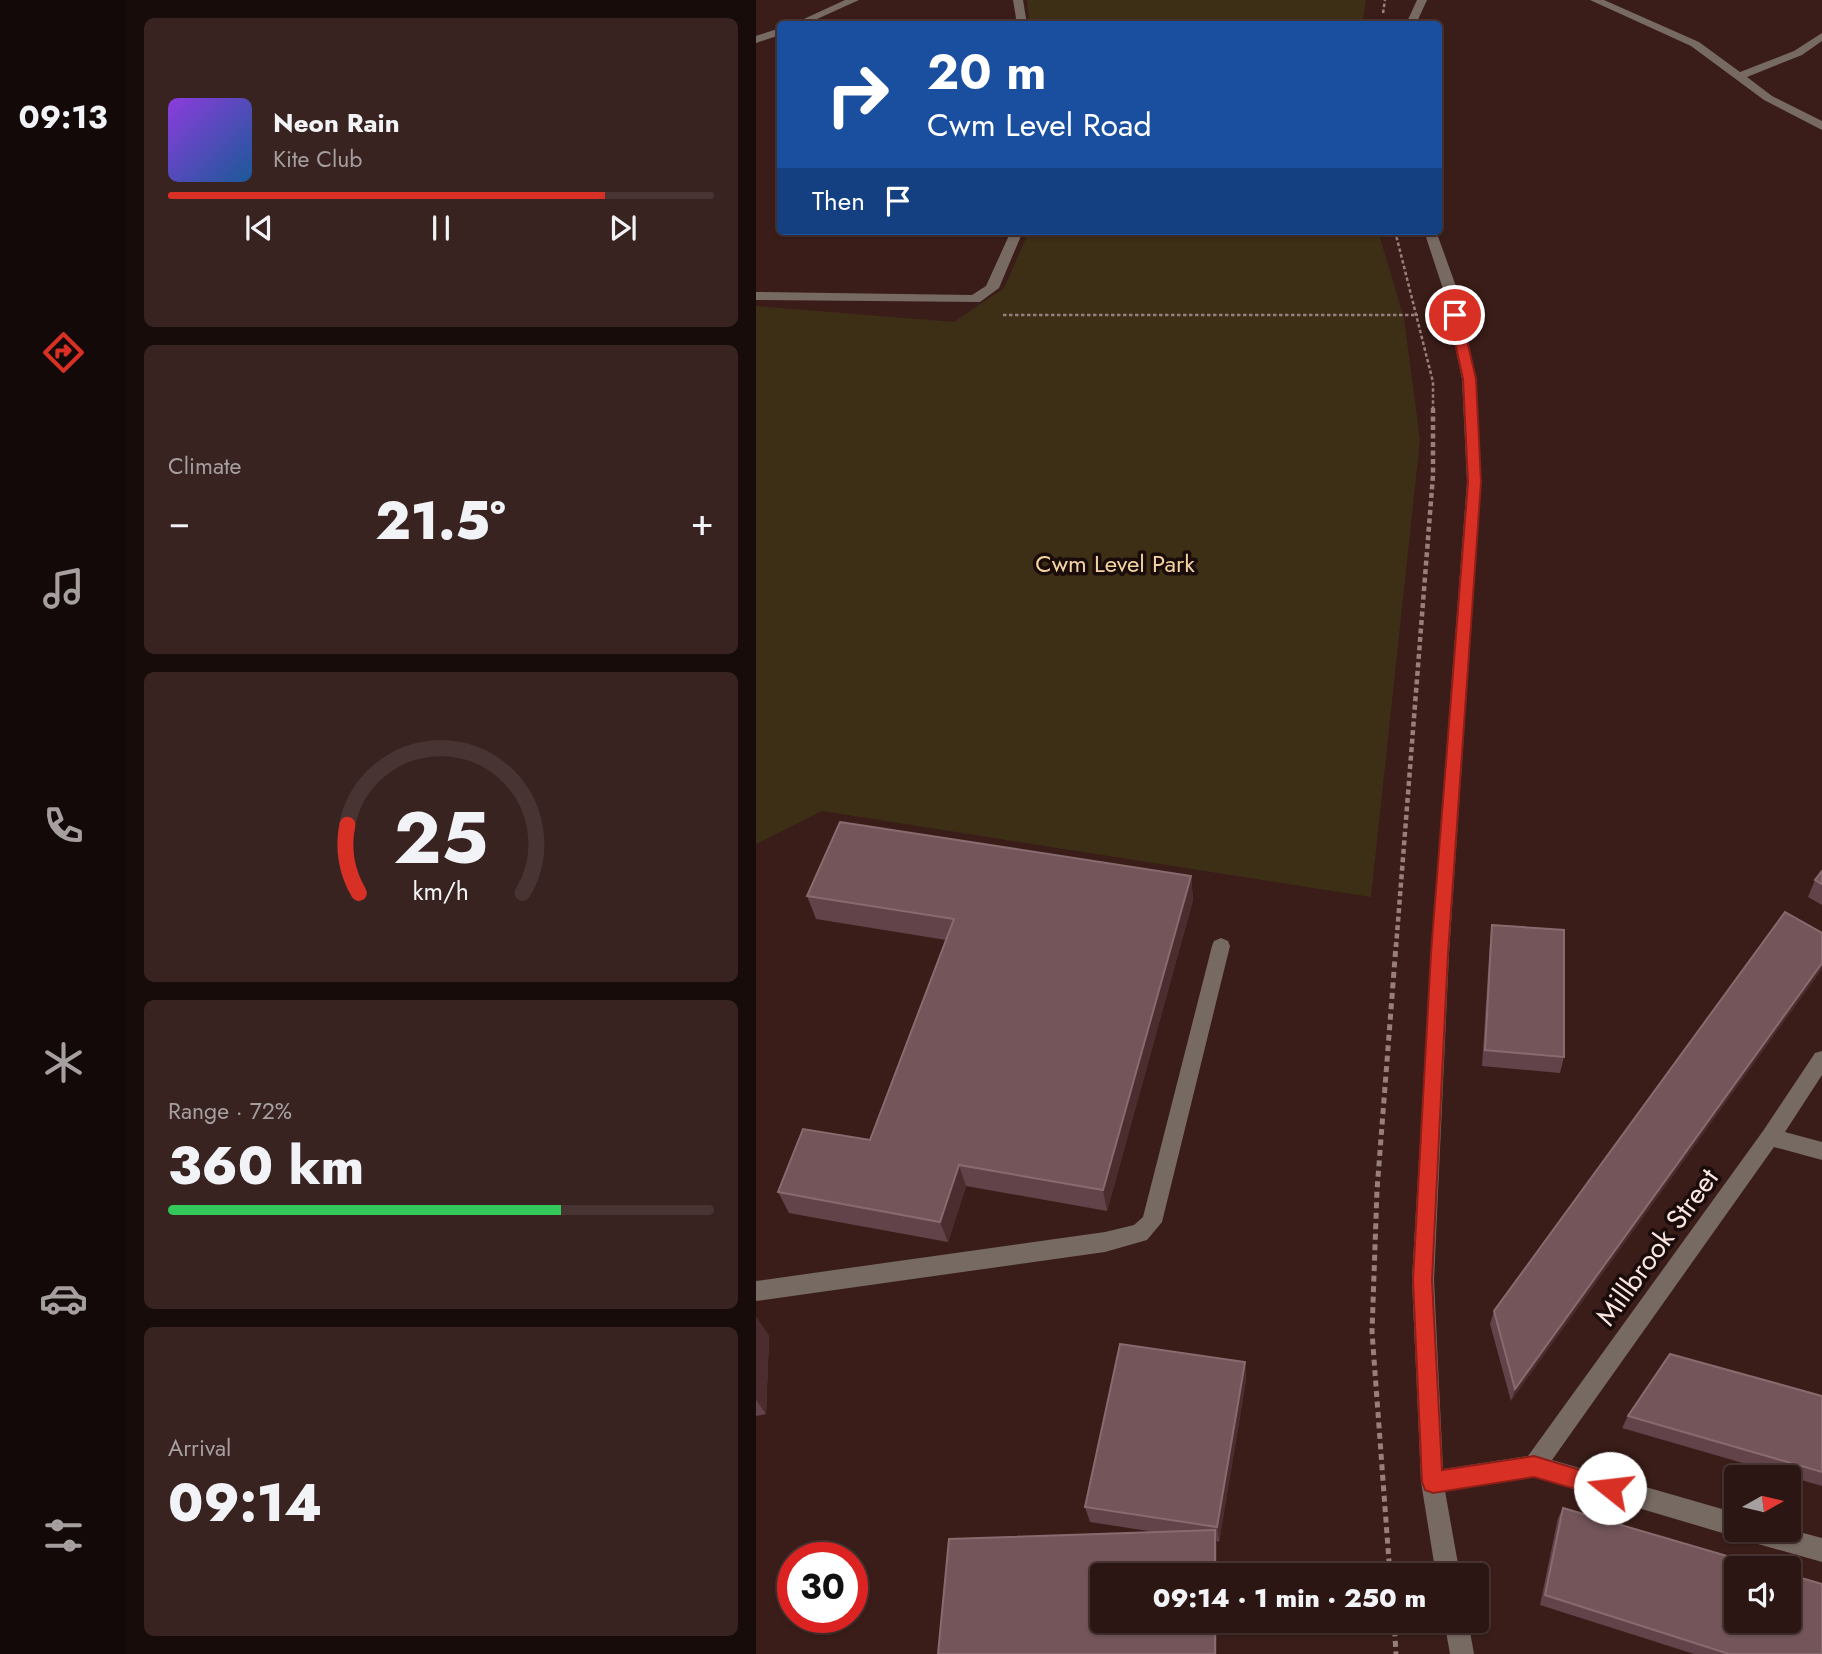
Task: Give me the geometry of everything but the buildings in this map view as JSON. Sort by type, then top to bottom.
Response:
[{"type":"street","points":[[805,21],[854,0]]},
{"type":"street","points":[[1018,0],[1022,21]]},
{"type":"street","points":[[1412,21],[1422,0]]},
{"type":"street","points":[[1595,0],[1695,44],[1768,98],[1822,126]]},
{"type":"street","points":[[756,40],[777,32]]},
{"type":"street","points":[[1739,76],[1798,53],[1822,36]]},
{"type":"street","points":[[756,296],[975,299],[992,288],[1014,235]]},
{"type":"street","points":[[1431,235],[1455,315],[1469,379],[1475,482],[1440,953],[1423,1280],[1433,1482],[1446,1563]]},
{"type":"street","points":[[756,1291],[1024,1255],[1105,1242],[1140,1233],[1152,1222],[1221,946]]},
{"type":"street","name":"Millbrook Street","points":[[1534,1466],[1770,1137],[1822,1059]]},
{"type":"street","points":[[1770,1137],[1822,1151]]},
{"type":"street","points":[[1433,1482],[1534,1466],[1724,1521]]},
{"type":"street","points":[[1794,1542],[1822,1550]]},
{"type":"street","points":[[1458,1633],[1462,1654]]},
{"type":"path","points":[[1389,1563],[1372,1332],[1377,1190],[1433,475],[1433,382],[1396,235]]},
{"type":"path","points":[[999,315],[1455,315]]},
{"type":"path","points":[[1395,1633],[1396,1654]]},
{"type":"green space","points":[[1027,0],[1366,0],[1362,21],[1029,21]]},
{"type":"green space","name":"Cwm Level Park","points":[[1027,235],[1379,235],[1404,318],[1420,440],[1371,897],[822,811],[756,844],[756,306],[954,322],[1004,288]]},
{"type":"route","points":[[1455,315],[1469,379],[1475,482],[1440,953],[1423,1280],[1433,1482],[1534,1466],[1610,1488]]}]
